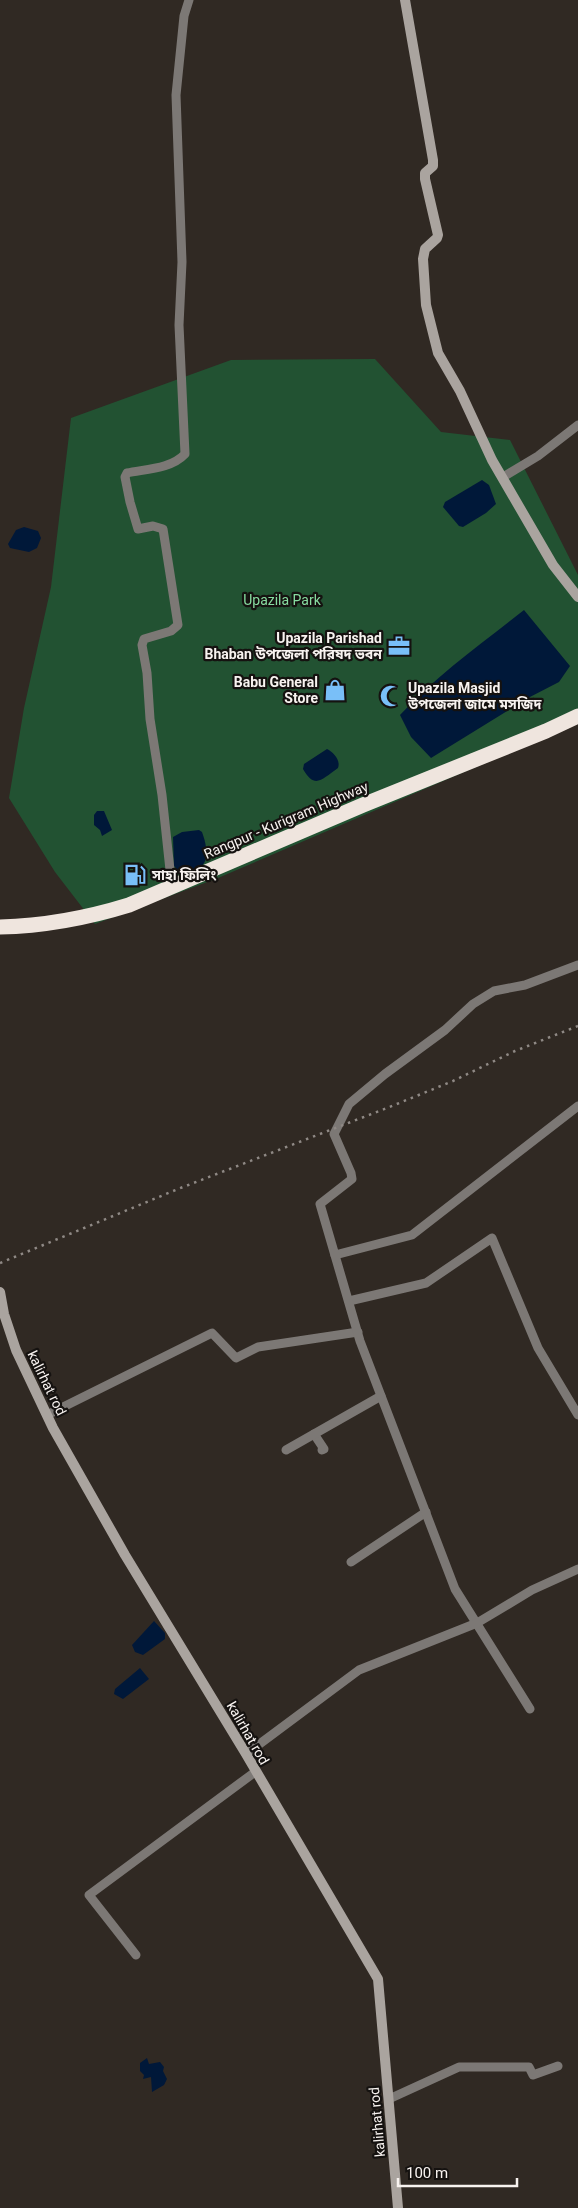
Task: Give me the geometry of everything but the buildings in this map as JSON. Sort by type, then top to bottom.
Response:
[{"type":"highway","name":"Rangpur - Kurigram Highway","points":[[0,927],[58,923],[95,916],[129,905],[578,716]]},
{"type":"street","points":[[176,885],[170,870],[167,851],[162,795],[150,719],[147,673],[142,645],[144,639],[171,631],[178,625],[178,622],[164,529],[153,526],[138,529],[125,477],[127,473],[164,466],[185,454],[179,325],[182,262],[176,95],[184,16],[189,0]]},
{"type":"street","points":[[405,0],[433,160],[433,166],[425,173],[424,179],[438,235],[425,249],[423,259],[426,305],[438,353],[460,391],[492,460],[553,565],[578,597]]},
{"type":"street","points":[[503,477],[538,456],[578,425]]},
{"type":"street","points":[[530,1709],[455,1589],[358,1332],[320,1204],[352,1179],[351,1172],[343,1158],[334,1134],[350,1104],[385,1074],[445,1030],[473,1004],[494,991],[525,985],[578,965]]},
{"type":"street","points":[[335,1254],[412,1235],[578,1106]]},
{"type":"street","points":[[349,1301],[426,1283],[492,1238],[538,1348],[578,1415]]},
{"type":"street","name":"kalirhat rod","points":[[0,1292],[4,1314],[16,1350],[47,1415],[125,1555],[246,1754],[378,1979],[398,2208]]},
{"type":"street","points":[[47,1415],[212,1333],[236,1358],[258,1347],[358,1332]]},
{"type":"street","points":[[286,1450],[381,1396]]},
{"type":"street","points":[[314,1434],[324,1449],[322,1450]]},
{"type":"street","points":[[351,1562],[426,1512]]},
{"type":"street","points":[[246,1754],[359,1670],[477,1623],[532,1590],[578,1569]]},
{"type":"street","points":[[136,1955],[89,1894],[255,1772]]},
{"type":"street","points":[[388,2099],[459,2066],[529,2067],[533,2075],[558,2066]]},
{"type":"green space","name":"Upazila Park","points":[[375,359],[441,432],[510,440],[578,575],[578,723],[218,878],[95,924],[55,872],[9,798],[24,708],[51,587],[71,418],[231,360]]},
{"type":"water","points":[[482,480],[489,485],[496,504],[486,513],[463,527],[459,526],[443,507],[445,502]]},
{"type":"water","points":[[24,527],[38,531],[41,538],[37,548],[29,552],[10,548],[8,544],[16,530]]},
{"type":"water","points":[[524,610],[570,666],[559,682],[528,698],[431,758],[411,737],[400,715],[444,673]]},
{"type":"water","points":[[327,749],[337,759],[338,768],[323,779],[315,781],[303,769],[304,764]]},
{"type":"water","points":[[97,811],[104,811],[112,830],[102,836],[100,830],[94,825],[94,815]]},
{"type":"water","points":[[199,830],[202,832],[205,841],[205,862],[196,870],[178,871],[174,866],[173,837],[182,832]]},
{"type":"water","points":[[154,1621],[165,1633],[165,1639],[143,1655],[135,1652],[132,1645]]},
{"type":"water","points":[[140,1668],[149,1679],[123,1699],[114,1694],[115,1689]]},
{"type":"water","points":[[147,2058],[149,2064],[160,2062],[164,2067],[163,2071],[167,2079],[164,2085],[152,2092],[151,2077],[143,2079],[144,2075],[140,2071],[140,2063]]},
{"type":"railway","points":[[0,1263],[178,1189],[453,1081],[515,1051],[578,1026]]},
{"type":"place","name":"Upazila Parishad Bhaban উপজেলা পরিষদ ভবন","points":[[399,646]]},
{"type":"place","name":"Babu General Store","points":[[335,690]]},
{"type":"place","name":"Upazila Masjid উপজেলা জামে মসজিদ","points":[[391,696]]},
{"type":"place","name":"সাহা ফিলিং","points":[[135,875]]}]
